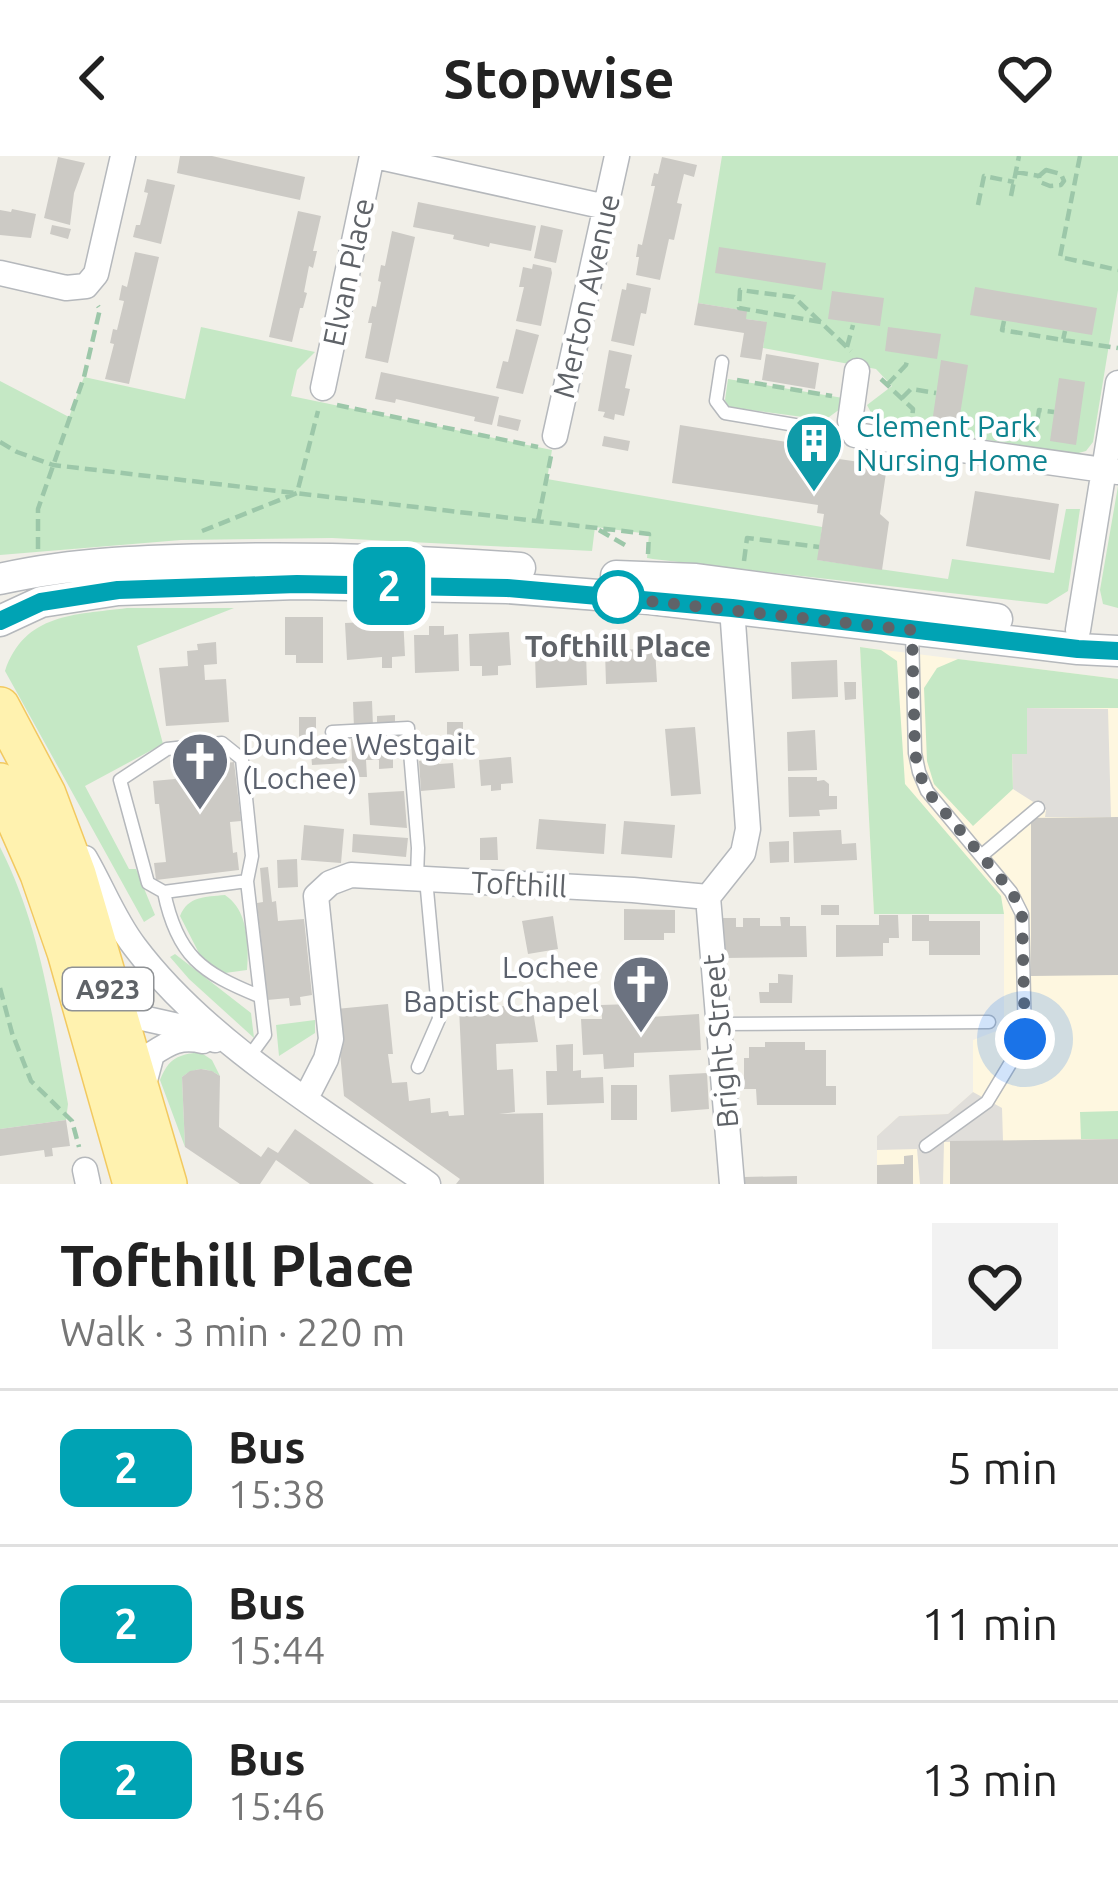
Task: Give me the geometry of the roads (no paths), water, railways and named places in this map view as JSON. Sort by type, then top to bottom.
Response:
[{"type":"main road","name":"A923","points":[[0,706],[46,794],[76,874],[133,1184]]},
{"type":"main road","name":"A923","points":[[0,783],[40,874],[67,952],[141,1094],[167,1184]]},
{"type":"street","points":[[0,273],[66,288],[86,286],[96,274],[123,156]]},
{"type":"street","points":[[374,156],[606,207]]},
{"type":"street","name":"Elvan Place","points":[[323,388],[374,156]]},
{"type":"street","name":"Merton Avenue","points":[[555,436],[617,156]]},
{"type":"street","points":[[857,371],[850,421],[855,435],[1110,472]]},
{"type":"street","points":[[1078,630],[1110,472],[1118,383]]},
{"type":"street","points":[[0,579],[38,571],[182,559],[297,558],[696,579],[736,597],[912,630],[1118,651]]},
{"type":"street","points":[[0,621],[41,602],[118,590],[297,584],[736,597],[1118,632]]},
{"type":"street","points":[[708,897],[743,853],[748,829],[736,597]]},
{"type":"street","points":[[46,794],[132,944],[178,995],[244,1054],[428,1184]]},
{"type":"street","name":"Tofthill","points":[[306,1098],[332,1039],[316,896],[330,883],[352,875],[708,897]]},
{"type":"street","name":"Bright Street","points":[[708,897],[732,1184]]},
{"type":"street","points":[[98,1010],[187,1028],[244,1054]]},
{"type":"street","points":[[141,1094],[152,1054],[173,1040],[189,1038],[244,1054]]},
{"type":"lane","points":[[722,362],[716,401],[724,413],[855,435]]},
{"type":"lane","points":[[912,630],[919,772],[927,791],[1012,892],[1022,914],[1025,1039],[987,1102],[926,1145]]},
{"type":"lane","points":[[332,732],[408,728],[439,1019],[418,1067]]},
{"type":"lane","points":[[244,1054],[265,1035],[247,881],[252,856],[242,759],[222,743],[167,749],[120,780],[148,883],[164,892],[247,881]]},
{"type":"lane","points":[[981,856],[1038,808]]},
{"type":"lane","points":[[164,892],[170,916],[196,963],[222,981],[259,996]]},
{"type":"lane","points":[[718,1024],[989,1022]]},
{"type":"place","name":"Clement Park Nursing Home","points":[[814,494]]},
{"type":"place","name":"Tofthill Place","points":[[618,597]]},
{"type":"place","name":"Dundee Westgait (Lochee)","points":[[200,812]]},
{"type":"place","name":"Lochee Baptist Chapel","points":[[641,1035]]}]
